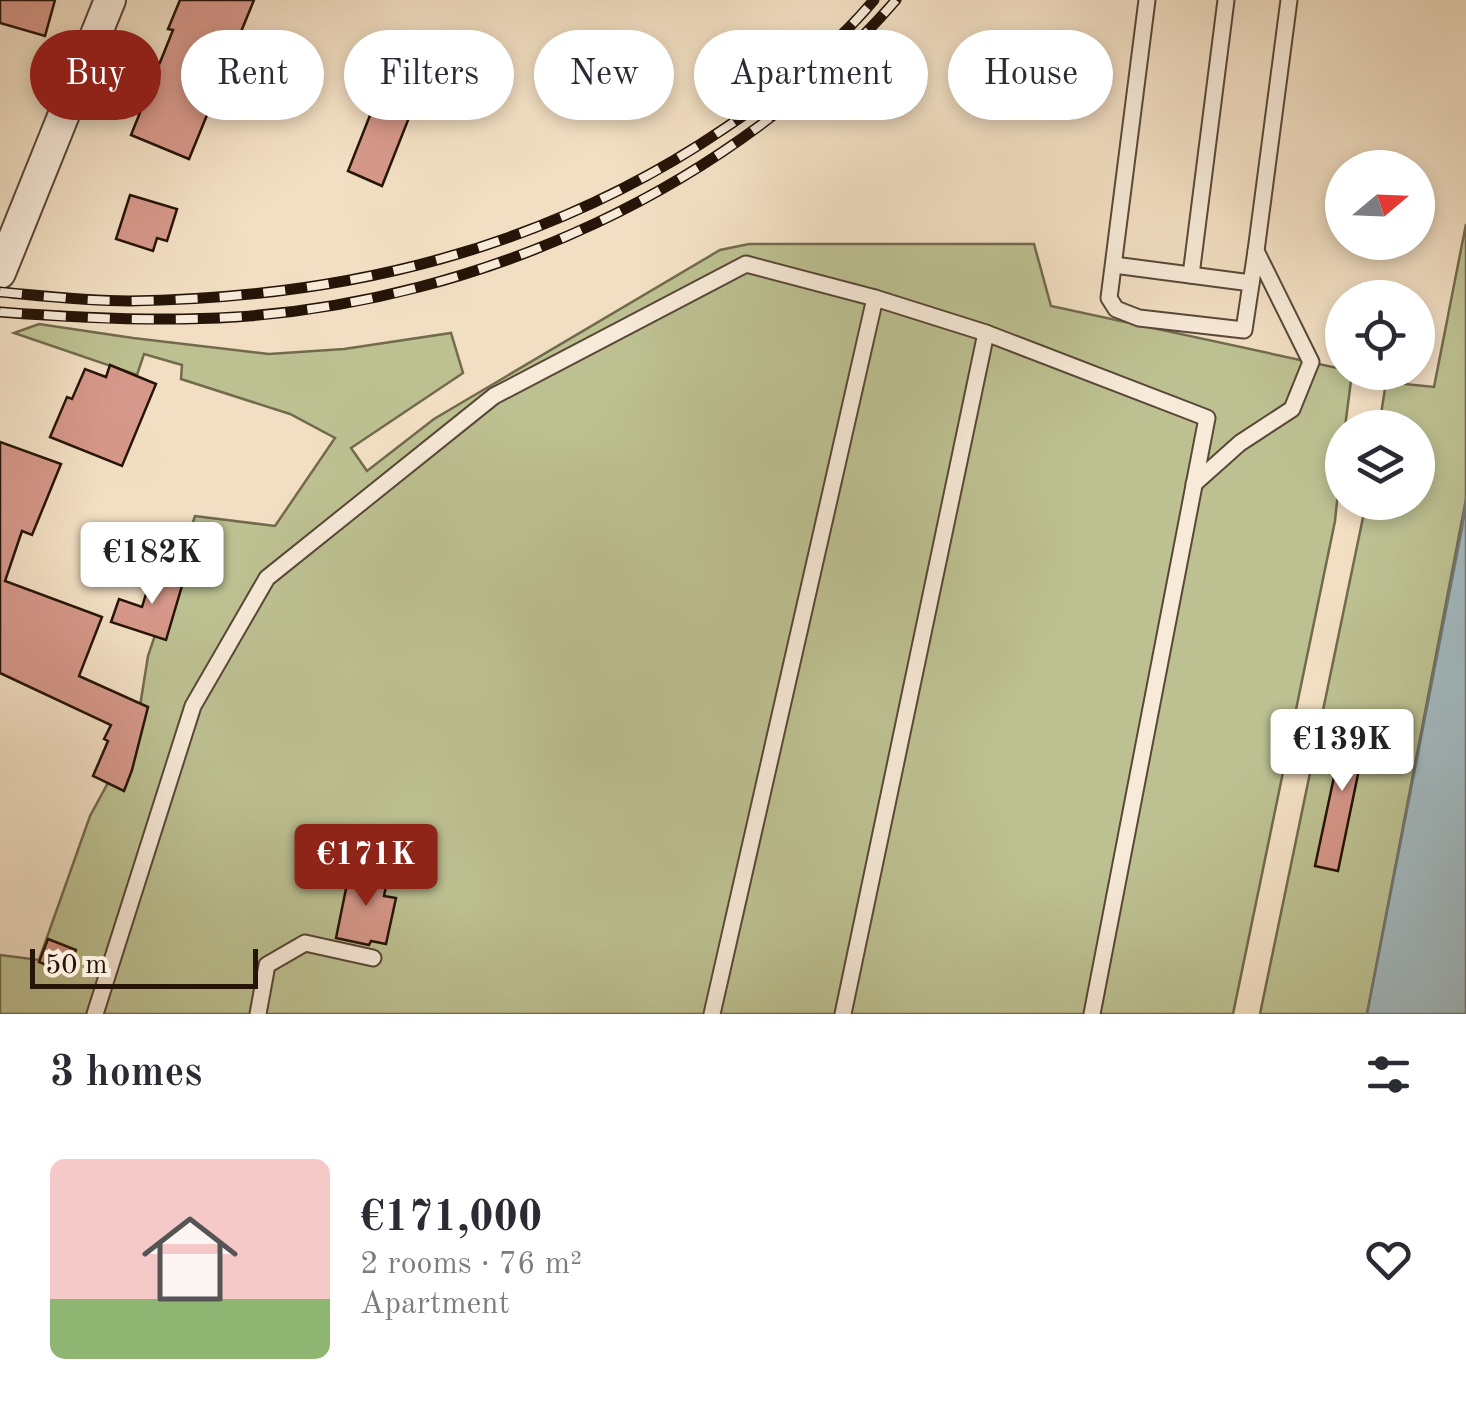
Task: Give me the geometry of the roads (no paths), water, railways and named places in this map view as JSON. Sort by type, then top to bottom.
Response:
[{"type":"street","points":[[0,273],[110,0]]},
{"type":"lane","points":[[1147,0],[1110,298],[1116,310],[1139,318],[1244,330],[1289,0]]},
{"type":"lane","points":[[1190,275],[1226,0]]},
{"type":"lane","points":[[1194,484],[1240,443],[1292,409],[1310,362],[1256,252]]},
{"type":"lane","points":[[95,1014],[193,706],[268,578],[494,396],[746,264],[986,333],[1207,418],[1092,1014]]},
{"type":"lane","points":[[1114,264],[1251,283]]},
{"type":"lane","points":[[712,1014],[875,298]]},
{"type":"lane","points":[[843,1014],[986,333]]},
{"type":"lane","points":[[258,1014],[267,964],[305,944],[372,958]]},
{"type":"water","points":[[1466,499],[1466,1014],[1367,1014],[1462,528]]},
{"type":"railway","points":[[0,292],[129,301],[288,290],[365,277],[514,236],[657,170],[725,128],[804,69],[874,0]]},
{"type":"railway","points":[[0,312],[118,319],[235,317],[327,306],[419,287],[510,259],[597,223],[681,178],[759,126],[831,67],[896,0]]}]
